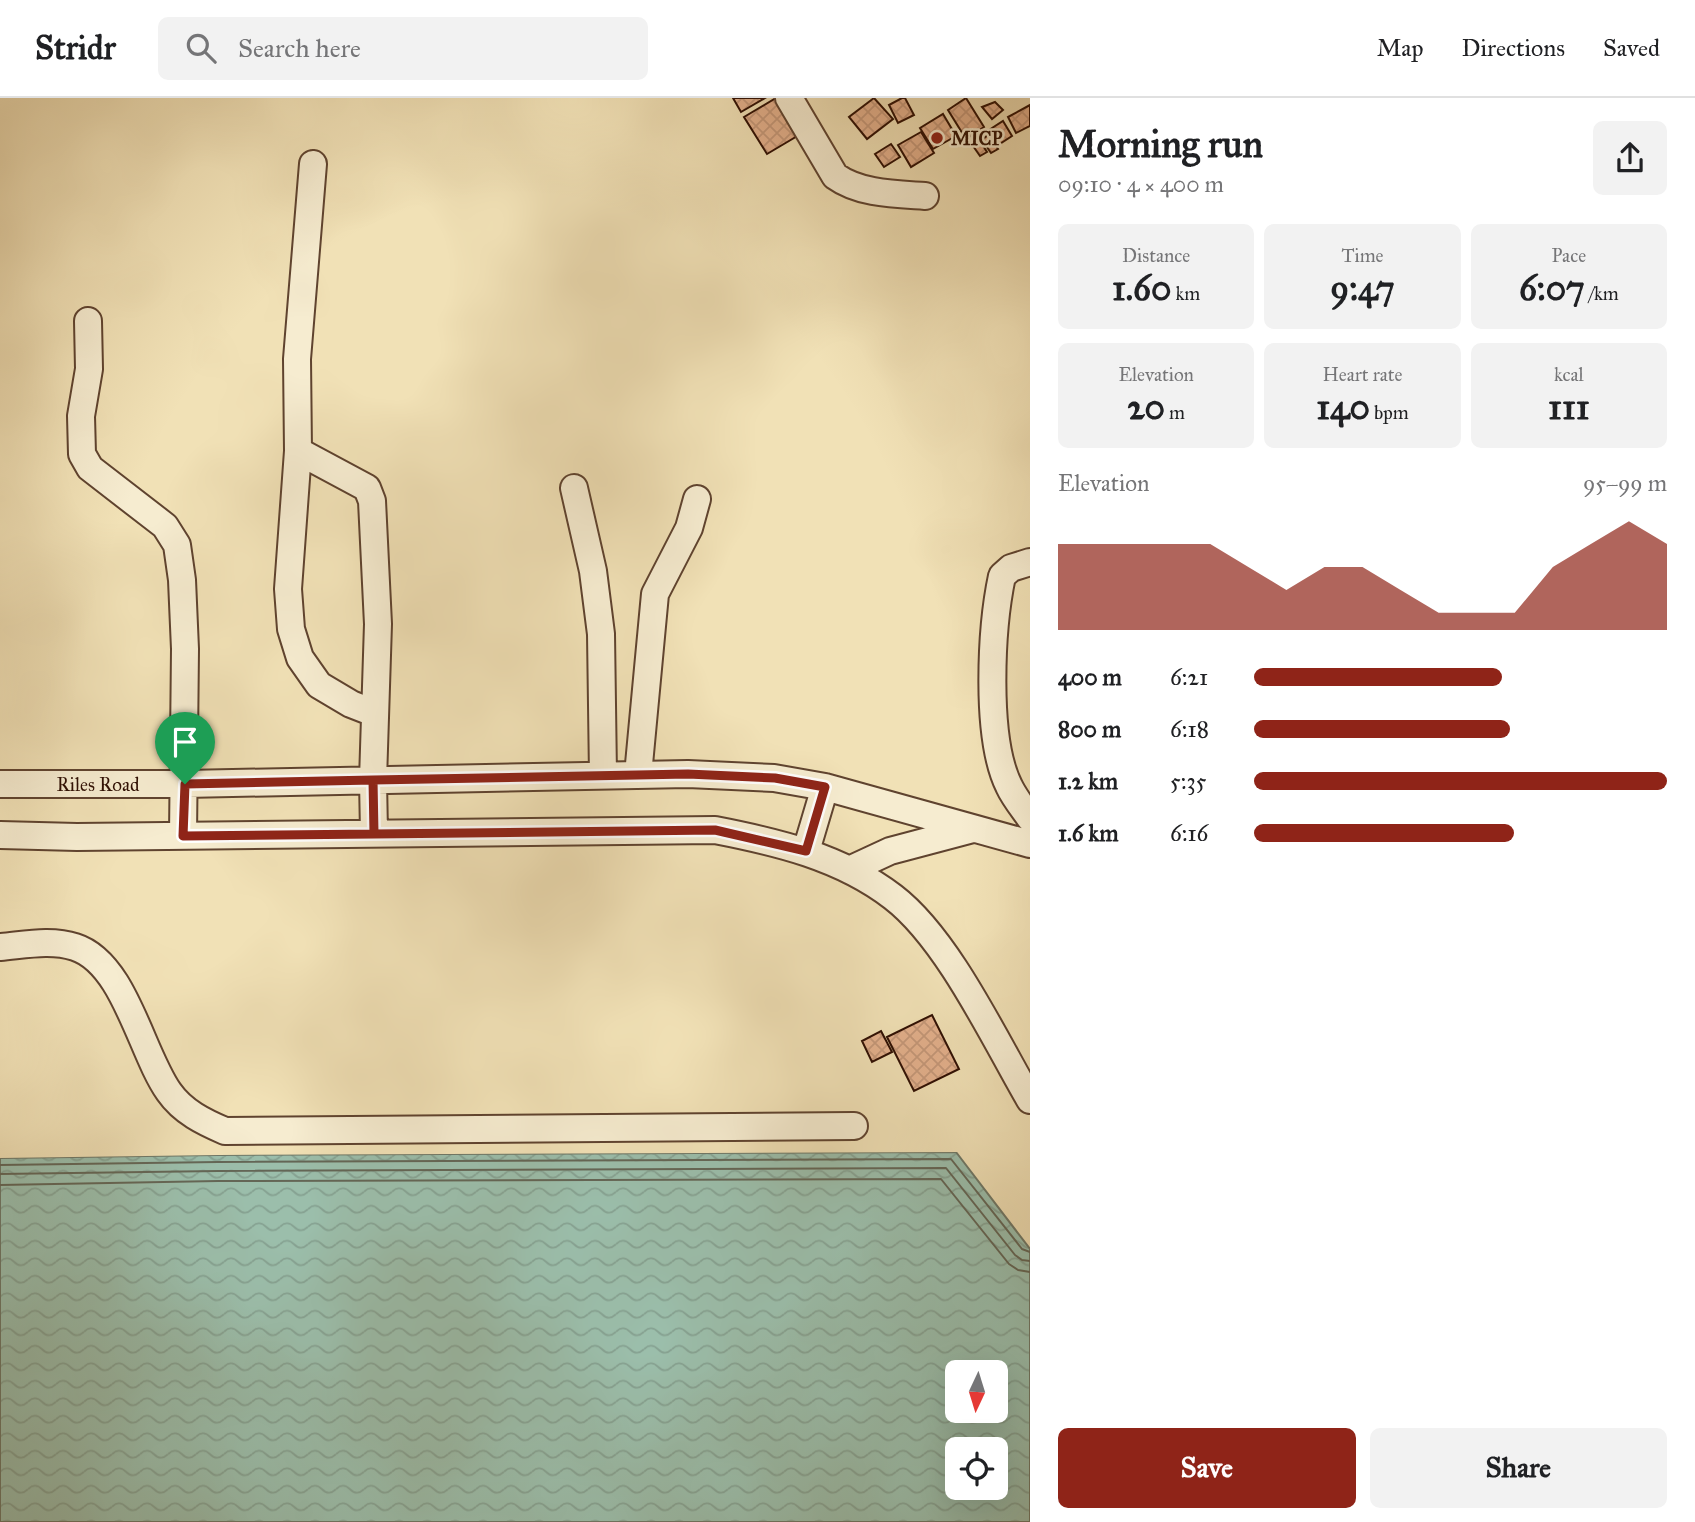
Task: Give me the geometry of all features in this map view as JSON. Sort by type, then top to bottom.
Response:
[{"type":"street","points":[[789,98],[835,176],[852,186],[889,194],[925,196]]},
{"type":"street","points":[[313,164],[297,359],[298,451],[288,589],[291,629],[300,658],[319,685],[351,704],[374,713]]},
{"type":"street","points":[[88,321],[89,369],[81,416],[82,454],[90,468],[165,526],[177,545],[185,630],[183,836]]},
{"type":"street","points":[[298,451],[367,488],[372,501],[378,624],[374,713],[374,834]]},
{"type":"street","points":[[574,488],[593,571],[601,635],[603,775]]},
{"type":"street","points":[[638,775],[655,594],[689,528],[696,499]]},
{"type":"street","points":[[849,870],[890,851],[1029,814],[1009,786],[995,740],[992,670],[1002,576],[1011,568],[1030,562]]},
{"type":"street","name":"Riles Road","points":[[0,784],[185,784],[688,774],[775,778],[825,787],[1030,844]]},
{"type":"street","points":[[806,851],[825,787]]},
{"type":"street","points":[[0,835],[183,836],[715,830],[806,851],[849,870],[894,898],[925,929],[956,971],[1030,1100]]},
{"type":"street","points":[[0,947],[60,943],[76,947],[93,956],[113,980],[169,1092],[198,1119],[225,1131],[853,1126]]},
{"type":"water","points":[[956,1152],[1030,1249],[1030,1522],[0,1522],[0,1158]]},
{"type":"pier","points":[[955,1149],[960,1152],[0,1158],[0,1155],[218,1151]]},
{"type":"building","points":[[733,98],[765,98],[741,112]]},
{"type":"building","points":[[776,98],[804,132],[767,154],[744,117]]},
{"type":"building","points":[[874,98],[893,119],[867,139],[849,117]]},
{"type":"building","points":[[905,98],[914,115],[898,123],[889,105]]},
{"type":"building","points":[[966,98],[984,127],[966,139],[948,110]]},
{"type":"building","points":[[995,102],[1003,110],[992,119],[982,107]]},
{"type":"building","points":[[1030,105],[1030,126],[1016,133],[1008,117]]},
{"type":"building","points":[[943,114],[956,136],[933,149],[920,128]]},
{"type":"building","points":[[1003,121],[1012,136],[998,145],[989,130]]},
{"type":"building","points":[[921,132],[934,153],[911,167],[898,145]]},
{"type":"building","points":[[988,135],[998,149],[991,153],[982,140]]},
{"type":"building","points":[[978,138],[987,152],[980,156],[971,143]]},
{"type":"building","points":[[891,144],[900,157],[884,167],[875,154]]},
{"type":"building","points":[[932,1015],[959,1069],[914,1091],[887,1037]]},
{"type":"building","points":[[881,1031],[892,1052],[872,1062],[862,1041]]},
{"type":"place","name":"MICP","points":[[937,138]]},
{"type":"route","points":[[185,784],[183,836],[374,834],[373,780],[688,774],[775,778],[825,787],[806,851],[715,830],[374,834],[373,780],[185,784]]}]
